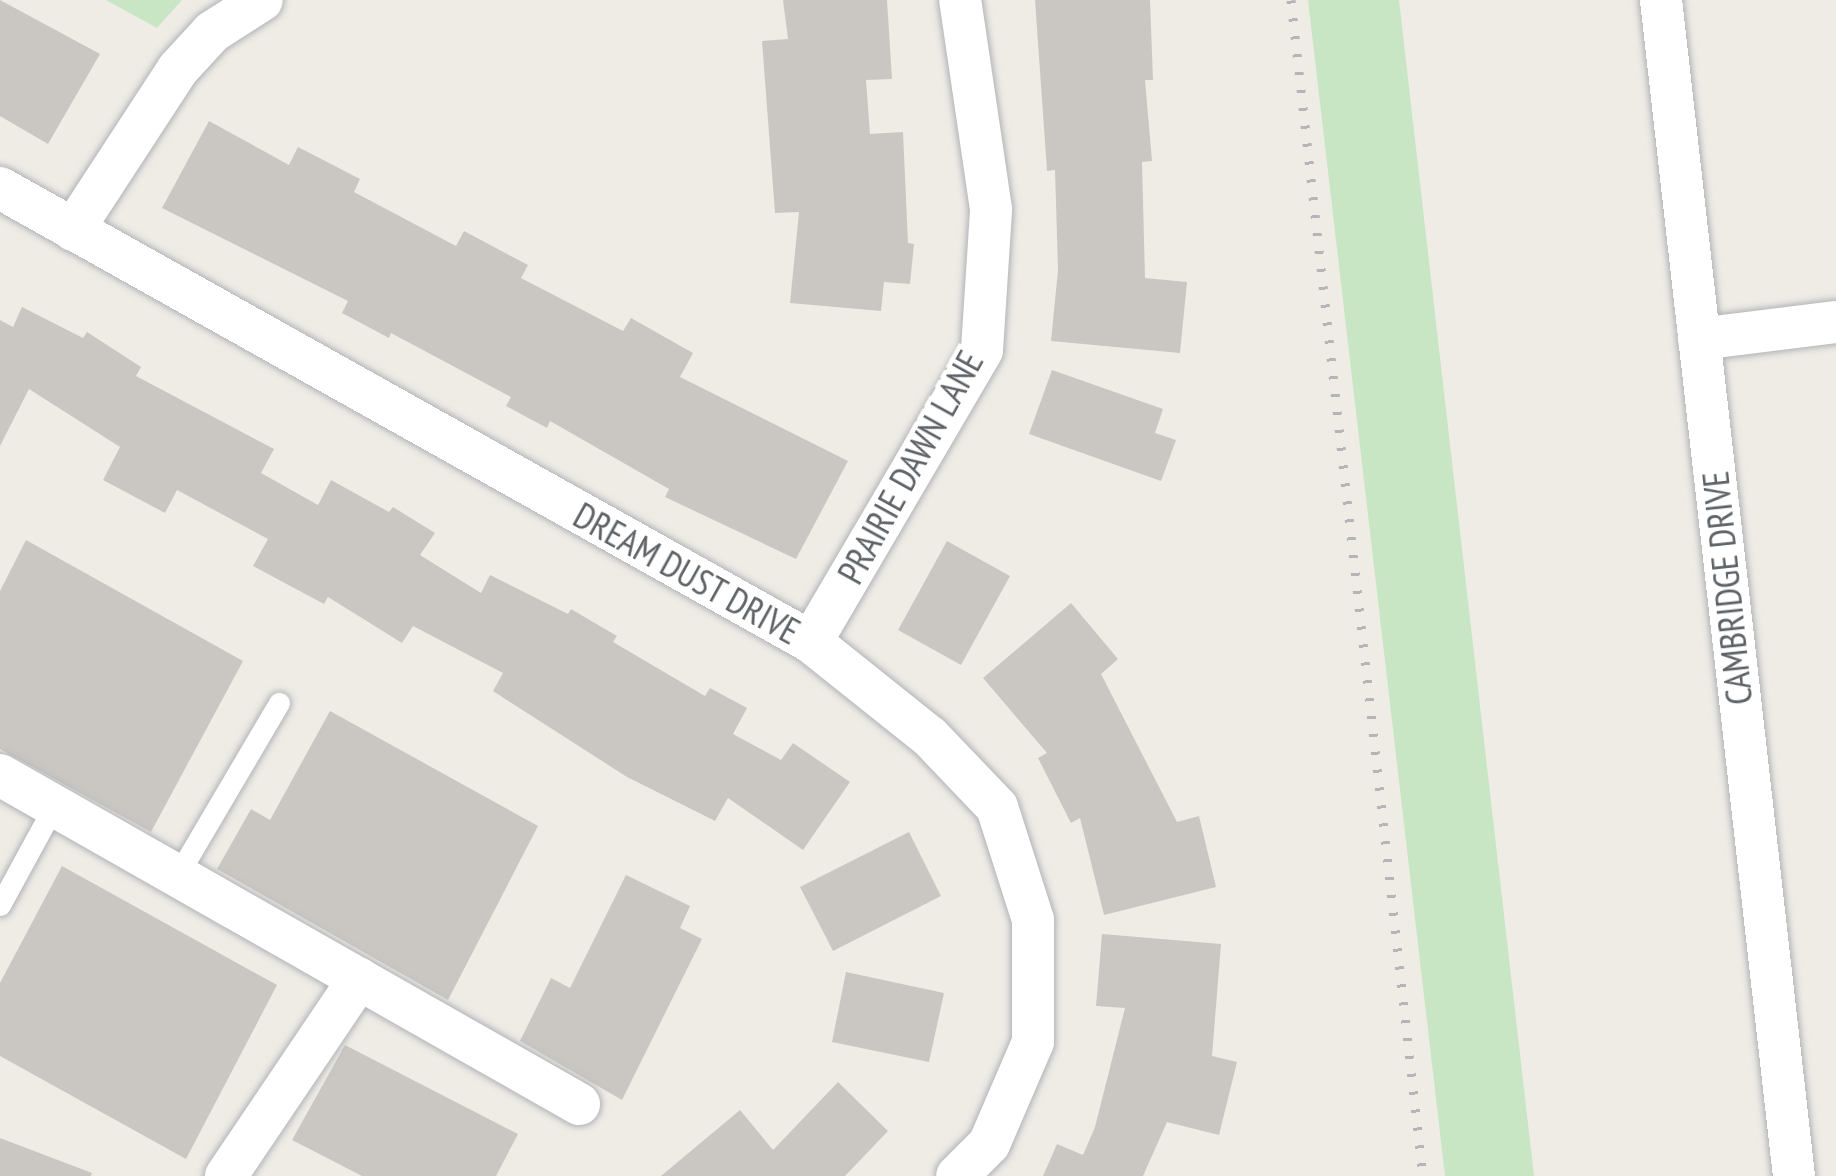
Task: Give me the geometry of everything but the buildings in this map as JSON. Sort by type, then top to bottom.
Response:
[{"type":"street","points":[[73,230],[178,69],[212,32],[262,0]]},
{"type":"street","name":"PRAIRIE DAWN LANE","points":[[811,642],[982,350],[991,209],[960,0]]},
{"type":"street","name":"CAMBRIDGE DRIVE","points":[[1660,0],[1794,1176]]},
{"type":"street","name":"DREAM DUST DRIVE","points":[[0,188],[811,642],[930,737],[997,807],[1033,920],[1033,1042],[988,1144],[957,1176]]},
{"type":"street","points":[[1699,339],[1836,322]]},
{"type":"street","points":[[0,775],[579,1104]]},
{"type":"street","points":[[226,1176],[359,979]]},
{"type":"lane","points":[[177,876],[280,703]]},
{"type":"lane","points":[[0,905],[54,806]]},
{"type":"green space","points":[[106,0],[182,0],[157,28]]},
{"type":"green space","points":[[1308,0],[1399,0],[1534,1176],[1445,1176]]},
{"type":"railway","points":[[1291,0],[1423,1176]]}]
